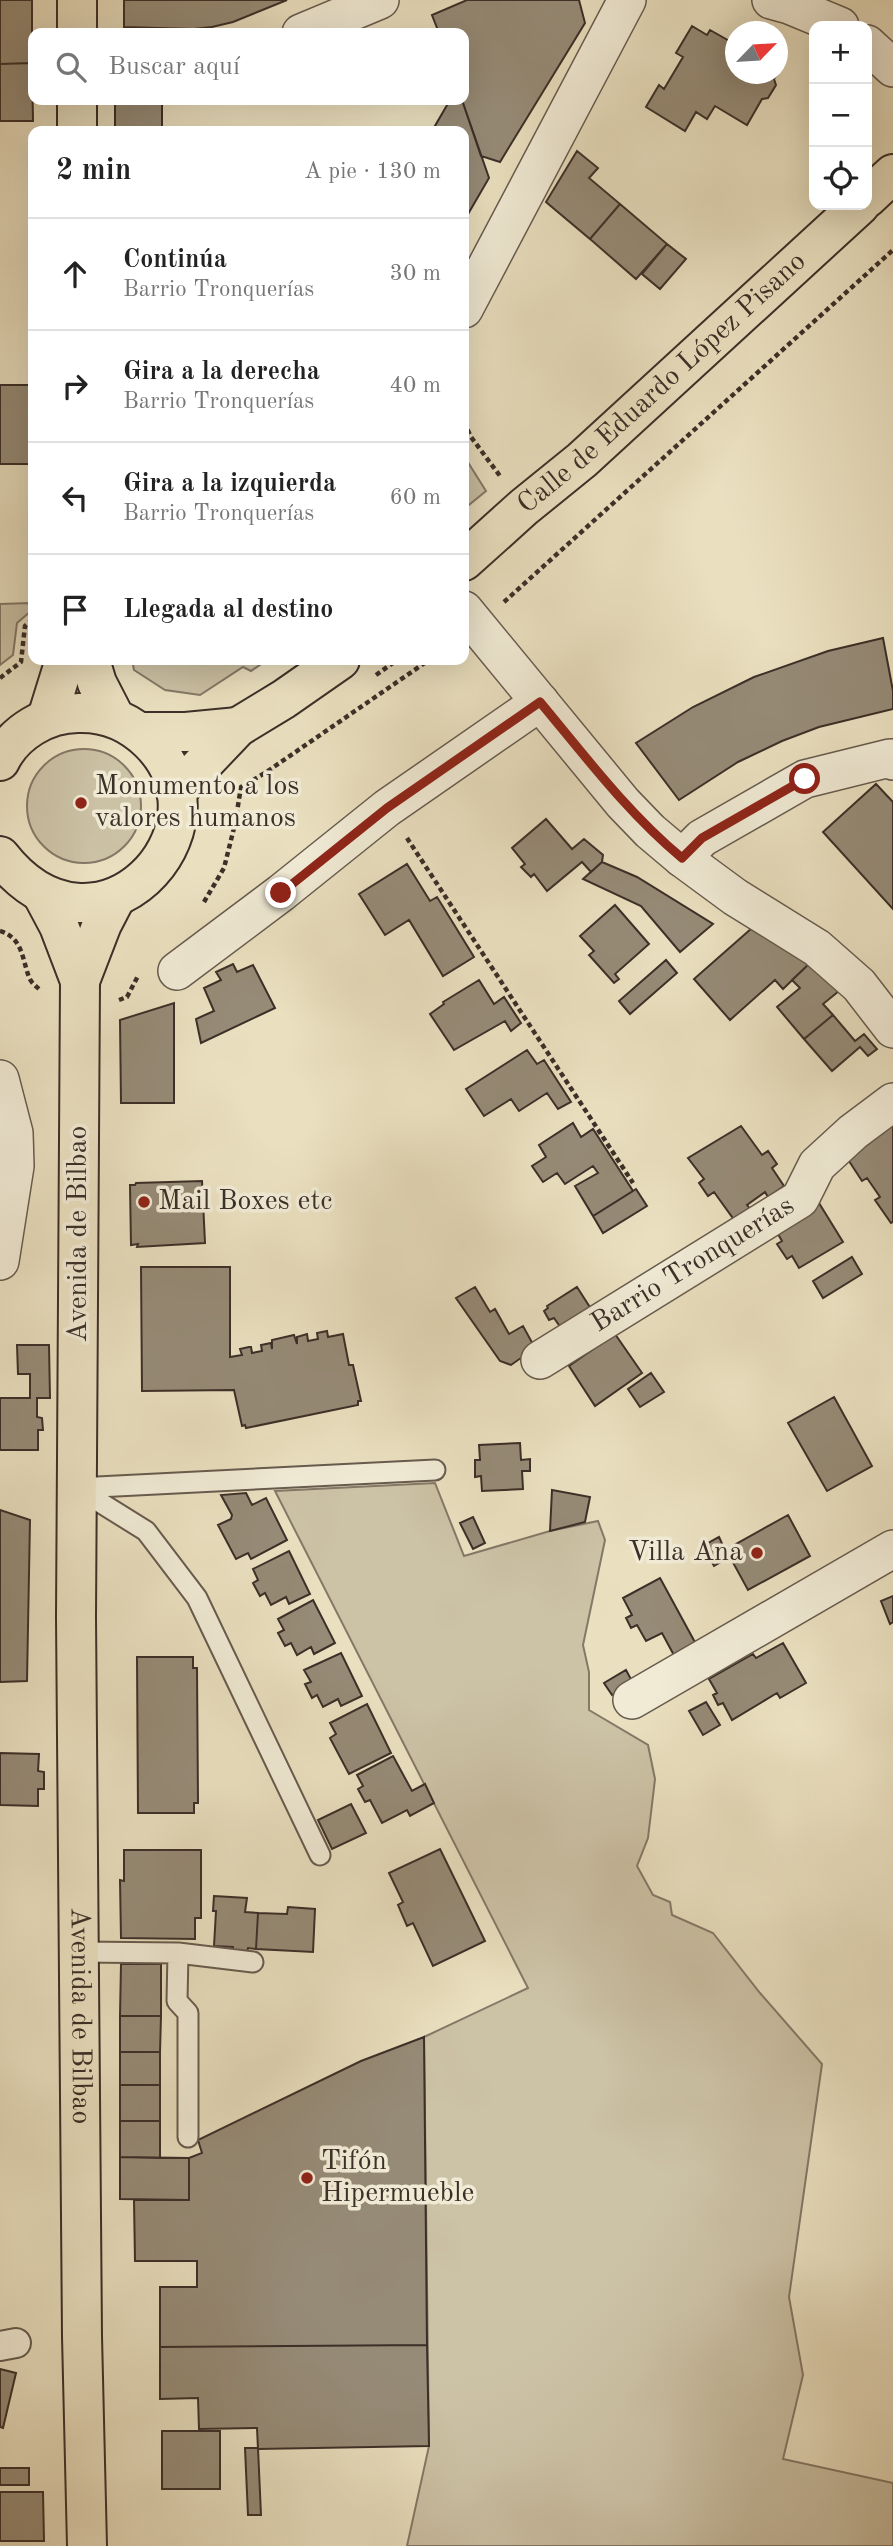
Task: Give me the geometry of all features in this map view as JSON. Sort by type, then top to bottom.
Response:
[{"type":"main road","points":[[77,0],[77,28]]},
{"type":"main road","points":[[77,105],[77,126]]},
{"type":"main road","points":[[872,193],[893,174]]},
{"type":"main road","name":"Calle de Eduardo López Pisano","points":[[469,556],[582,460],[855,210]]},
{"type":"main road","points":[[47,718],[63,665]]},
{"type":"main road","points":[[15,875],[66,902],[91,902],[116,897],[144,880],[165,855],[176,825],[176,792],[170,769],[158,749],[128,725],[97,683],[92,665]]},
{"type":"main road","points":[[176,792],[238,727],[284,699],[354,670]]},
{"type":"main road","points":[[0,761],[23,733],[47,718],[69,713],[92,712],[128,725],[186,732],[238,727]]},
{"type":"main road","name":"Avenida de Bilbao","points":[[15,875],[59,926],[80,981]]},
{"type":"main road","name":"Avenida de Bilbao","points":[[87,2546],[82,2322],[76,1617],[80,981],[102,924],[116,897]]},
{"type":"street","points":[[313,28],[380,0]]},
{"type":"street","points":[[469,300],[627,0]]},
{"type":"street","points":[[771,0],[827,21]]},
{"type":"street","points":[[471,618],[623,803],[650,831],[734,897],[817,948],[859,985],[893,1028]]},
{"type":"street","points":[[177,971],[281,893],[387,808],[540,702]]},
{"type":"street","points":[[682,858],[702,838],[805,779],[890,758],[893,761]]},
{"type":"street","points":[[0,1079],[14,1133],[15,1166],[0,1261]]},
{"type":"street","name":"Barrio Tronquerías","points":[[540,1360],[800,1199],[817,1166],[853,1132],[893,1102]]},
{"type":"street","points":[[632,1700],[893,1549]]},
{"type":"lane","points":[[77,1488],[435,1470]]},
{"type":"lane","points":[[77,1488],[146,1531],[197,1598],[320,1855]]},
{"type":"lane","points":[[80,1952],[178,1953],[253,1962]]},
{"type":"lane","points":[[178,1953],[177,2001],[188,2013],[188,2137]]},
{"type":"path","points":[[471,618],[893,250]]},
{"type":"path","points":[[469,433],[524,507]]},
{"type":"path","points":[[0,678],[21,662],[25,626],[28,623]]},
{"type":"path","points":[[354,670],[376,665]]},
{"type":"path","points":[[387,808],[633,1183]]},
{"type":"shaded area","points":[[469,464],[486,491],[469,505]]},
{"type":"shaded area","points":[[28,603],[28,614],[17,623],[13,655],[0,665],[0,604]]},
{"type":"shaded area","points":[[133,665],[260,665],[251,671],[243,667],[200,695],[165,690],[134,670]]},
{"type":"shaded area","points":[[84,749],[106,754],[124,766],[136,784],[141,806],[136,828],[124,846],[106,858],[84,863],[62,858],[44,846],[32,828],[27,806],[32,784],[44,766],[62,754]]},
{"type":"shaded area","points":[[435,1483],[464,1556],[550,1531],[598,1521],[605,1540],[583,1645],[589,1672],[589,1710],[648,1745],[655,1779],[648,1838],[637,1866],[653,1895],[670,1902],[672,1915],[713,1933],[760,1993],[822,2064],[789,2297],[803,2375],[783,2459],[893,2483],[893,2546],[407,2546],[429,2446],[424,2037],[528,1988],[275,1491]]},
{"type":"building","points":[[0,0],[32,0],[32,28],[28,28],[28,63],[0,64]]},
{"type":"building","points":[[124,0],[287,0],[233,22],[212,27],[124,27]]},
{"type":"building","points":[[467,0],[579,0],[585,23],[500,162],[481,156],[464,105],[469,105],[469,28],[437,28],[432,15]]},
{"type":"building","points":[[692,26],[707,35],[710,30],[725,38],[725,84],[776,85],[768,98],[762,99],[747,125],[715,106],[707,119],[696,112],[685,131],[646,107],[659,85],[664,89],[683,57],[676,53]]},
{"type":"building","points":[[28,63],[28,105],[33,105],[33,121],[0,121],[0,64]]},
{"type":"building","points":[[115,105],[162,105],[162,126],[115,126]]},
{"type":"building","points":[[447,105],[464,105],[489,178],[469,212],[469,126],[435,126]]},
{"type":"building","points":[[577,151],[598,168],[589,178],[620,204],[590,239],[546,202]]},
{"type":"building","points":[[620,204],[667,244],[636,279],[590,239]]},
{"type":"building","points":[[667,244],[686,259],[660,289],[642,274]]},
{"type":"building","points":[[0,385],[28,385],[28,464],[0,464]]},
{"type":"building","points":[[883,638],[893,691],[893,709],[819,727],[782,741],[738,762],[679,800],[636,743],[693,707],[754,677],[828,651]]},
{"type":"building","points":[[876,784],[893,802],[893,909],[823,832]]},
{"type":"building","points":[[546,819],[572,849],[584,839],[603,855],[602,862],[591,872],[582,862],[547,891],[534,874],[531,877],[521,867],[525,864],[512,848]]},
{"type":"building","points":[[602,862],[637,877],[713,924],[680,952],[641,906],[583,879]]},
{"type":"building","points":[[407,864],[430,901],[437,897],[474,957],[443,976],[409,920],[385,935],[359,894]]},
{"type":"building","points":[[615,905],[649,944],[615,974],[619,979],[614,983],[589,955],[594,951],[580,936]]},
{"type":"building","points":[[752,928],[810,963],[783,989],[775,980],[730,1020],[694,979]]},
{"type":"building","points":[[666,960],[677,973],[630,1014],[619,1001]]},
{"type":"building","points":[[810,963],[839,991],[823,1004],[833,1015],[804,1039],[777,1007],[800,988],[792,980]]},
{"type":"building","points":[[233,964],[237,972],[253,965],[275,1008],[201,1043],[196,1019],[214,1011],[204,988],[221,980],[216,972]]},
{"type":"building","points":[[479,980],[494,1004],[504,997],[521,1023],[511,1031],[505,1021],[454,1050],[430,1014],[444,1004],[443,1002]]},
{"type":"building","points":[[174,1003],[174,1103],[121,1103],[120,1020]]},
{"type":"building","points":[[833,1015],[855,1041],[864,1034],[877,1049],[868,1056],[860,1047],[832,1071],[804,1039]]},
{"type":"building","points":[[527,1050],[537,1064],[544,1060],[571,1102],[558,1109],[547,1093],[519,1111],[511,1099],[484,1116],[466,1089]]},
{"type":"building","points":[[893,1120],[891,1223],[875,1200],[880,1197],[867,1178],[862,1181],[847,1158]]},
{"type":"building","points":[[573,1123],[581,1137],[593,1129],[633,1191],[593,1216],[575,1186],[598,1173],[593,1166],[565,1184],[557,1173],[543,1182],[532,1166],[546,1157],[539,1145]]},
{"type":"building","points":[[741,1126],[762,1155],[768,1151],[777,1164],[772,1168],[784,1186],[768,1197],[765,1192],[747,1205],[751,1210],[735,1221],[714,1192],[708,1196],[699,1183],[704,1179],[688,1158]]},
{"type":"building","points":[[202,1181],[205,1243],[137,1247],[138,1244],[131,1245],[130,1185]]},
{"type":"building","points":[[636,1189],[647,1206],[603,1233],[593,1216]]},
{"type":"building","points":[[819,1203],[843,1242],[799,1268],[792,1256],[787,1259],[777,1244],[782,1241],[775,1229]]},
{"type":"building","points":[[852,1257],[862,1274],[823,1298],[813,1281]]},
{"type":"building","points":[[141,1267],[230,1267],[230,1357],[242,1355],[240,1349],[249,1347],[252,1353],[262,1351],[261,1345],[271,1343],[272,1349],[272,1340],[294,1335],[297,1344],[297,1337],[307,1334],[308,1341],[318,1339],[317,1333],[327,1331],[328,1337],[343,1334],[349,1365],[353,1365],[361,1401],[358,1401],[358,1405],[246,1428],[245,1425],[242,1426],[234,1390],[142,1391]]},
{"type":"building","points":[[475,1287],[490,1312],[495,1309],[509,1334],[523,1326],[535,1348],[511,1365],[500,1361],[456,1298]]},
{"type":"building","points":[[577,1287],[593,1312],[563,1331],[554,1318],[549,1320],[544,1311],[547,1306]]},
{"type":"building","points":[[615,1334],[642,1373],[595,1406],[569,1366]]},
{"type":"building","points":[[17,1345],[49,1345],[50,1398],[37,1398],[37,1417],[42,1418],[43,1430],[38,1430],[38,1450],[0,1450],[0,1398],[30,1398],[30,1374],[18,1374]]},
{"type":"building","points":[[651,1373],[664,1392],[640,1407],[628,1389]]},
{"type":"building","points":[[834,1397],[872,1466],[827,1491],[788,1423]]},
{"type":"building","points":[[520,1443],[521,1460],[530,1459],[530,1471],[522,1471],[523,1489],[482,1491],[481,1476],[475,1477],[475,1460],[480,1460],[479,1445]]},
{"type":"building","points":[[552,1490],[590,1497],[585,1522],[550,1531]]},
{"type":"building","points":[[246,1493],[252,1505],[266,1498],[287,1540],[251,1559],[248,1553],[236,1559],[218,1525],[231,1519],[232,1515],[221,1495]]},
{"type":"building","points":[[0,1510],[30,1520],[27,1681],[0,1682]]},
{"type":"building","name":"Villa Ana","points":[[788,1515],[810,1556],[748,1590],[730,1557],[714,1566],[703,1546],[719,1537],[725,1550]]},
{"type":"building","points":[[473,1517],[485,1543],[473,1549],[460,1523]]},
{"type":"building","points":[[289,1551],[310,1594],[289,1604],[286,1597],[271,1605],[265,1593],[260,1596],[253,1583],[258,1580],[253,1569]]},
{"type":"building","points":[[660,1578],[697,1646],[676,1659],[662,1633],[646,1641],[637,1625],[631,1628],[626,1618],[632,1615],[623,1598]]},
{"type":"building","points":[[893,1596],[893,1622],[890,1624],[881,1601]]},
{"type":"building","points":[[313,1600],[335,1643],[314,1654],[311,1647],[297,1655],[291,1643],[285,1646],[278,1633],[284,1630],[278,1619]]},
{"type":"building","points":[[783,1643],[806,1683],[780,1698],[777,1693],[732,1720],[723,1703],[718,1705],[713,1695],[717,1693],[709,1679],[753,1654],[756,1658]]},
{"type":"building","points":[[341,1653],[362,1696],[341,1706],[338,1699],[323,1707],[317,1695],[312,1698],[305,1684],[311,1682],[304,1670]]},
{"type":"building","points":[[137,1657],[193,1657],[193,1668],[197,1668],[198,1803],[194,1803],[194,1813],[138,1813]]},
{"type":"building","points":[[626,1670],[633,1683],[612,1695],[604,1683]]},
{"type":"building","points":[[706,1702],[720,1725],[703,1735],[689,1711]]},
{"type":"building","points":[[367,1704],[391,1753],[349,1774],[330,1738],[336,1734],[330,1723]]},
{"type":"building","points":[[0,1753],[39,1754],[38,1771],[44,1772],[44,1789],[38,1789],[38,1806],[0,1805]]},
{"type":"building","points":[[393,1756],[412,1791],[425,1784],[434,1803],[410,1816],[407,1810],[382,1823],[370,1800],[365,1802],[358,1789],[363,1786],[357,1775]]},
{"type":"building","points":[[351,1804],[366,1833],[332,1849],[318,1820]]},
{"type":"building","points":[[440,1849],[485,1941],[433,1966],[413,1923],[407,1926],[398,1905],[403,1902],[389,1873]]},
{"type":"building","points":[[124,1850],[201,1850],[201,1918],[195,1918],[195,1939],[121,1938],[120,1880],[124,1881]]},
{"type":"building","points":[[214,1896],[247,1898],[245,1912],[258,1913],[256,1949],[248,1948],[247,1953],[233,1952],[233,1947],[214,1946]]},
{"type":"building","points":[[288,1907],[315,1909],[313,1952],[256,1949],[258,1913],[287,1914]]},
{"type":"building","points":[[121,1964],[161,1964],[161,2016],[120,2016]]},
{"type":"building","points":[[120,2016],[161,2016],[160,2052],[120,2052]]},
{"type":"building","name":"Tifón Hipermueble","points":[[424,2037],[427,2345],[160,2347],[160,2287],[197,2287],[197,2261],[135,2261],[134,2200],[189,2200],[189,2158],[202,2153],[198,2140],[361,2061]]},
{"type":"building","points":[[120,2052],[160,2052],[160,2085],[120,2085]]},
{"type":"building","points":[[120,2085],[160,2085],[160,2121],[120,2121]]},
{"type":"building","points":[[120,2121],[160,2121],[160,2158],[120,2157]]},
{"type":"building","points":[[120,2157],[189,2158],[189,2200],[120,2199]]},
{"type":"building","points":[[427,2345],[429,2446],[258,2449],[257,2428],[199,2429],[198,2398],[160,2399],[160,2347]]},
{"type":"building","points":[[0,2369],[16,2373],[3,2428],[0,2427]]},
{"type":"building","points":[[162,2431],[220,2431],[220,2489],[162,2489]]},
{"type":"building","points":[[245,2448],[258,2448],[261,2515],[248,2515]]},
{"type":"building","points":[[0,2468],[29,2468],[29,2485],[0,2485]]},
{"type":"building","points":[[0,2492],[43,2492],[44,2541],[0,2541]]},
{"type":"place","name":"Monumento a los valores humanos","points":[[81,803]]},
{"type":"place","name":"Mail Boxes etc","points":[[144,1202]]},
{"type":"place","name":"Villa Ana","points":[[757,1553]]},
{"type":"place","name":"Tifón Hipermueble","points":[[307,2178]]},
{"type":"route","points":[[281,893],[387,808],[540,702],[623,803],[682,858],[702,838],[805,779]]}]
